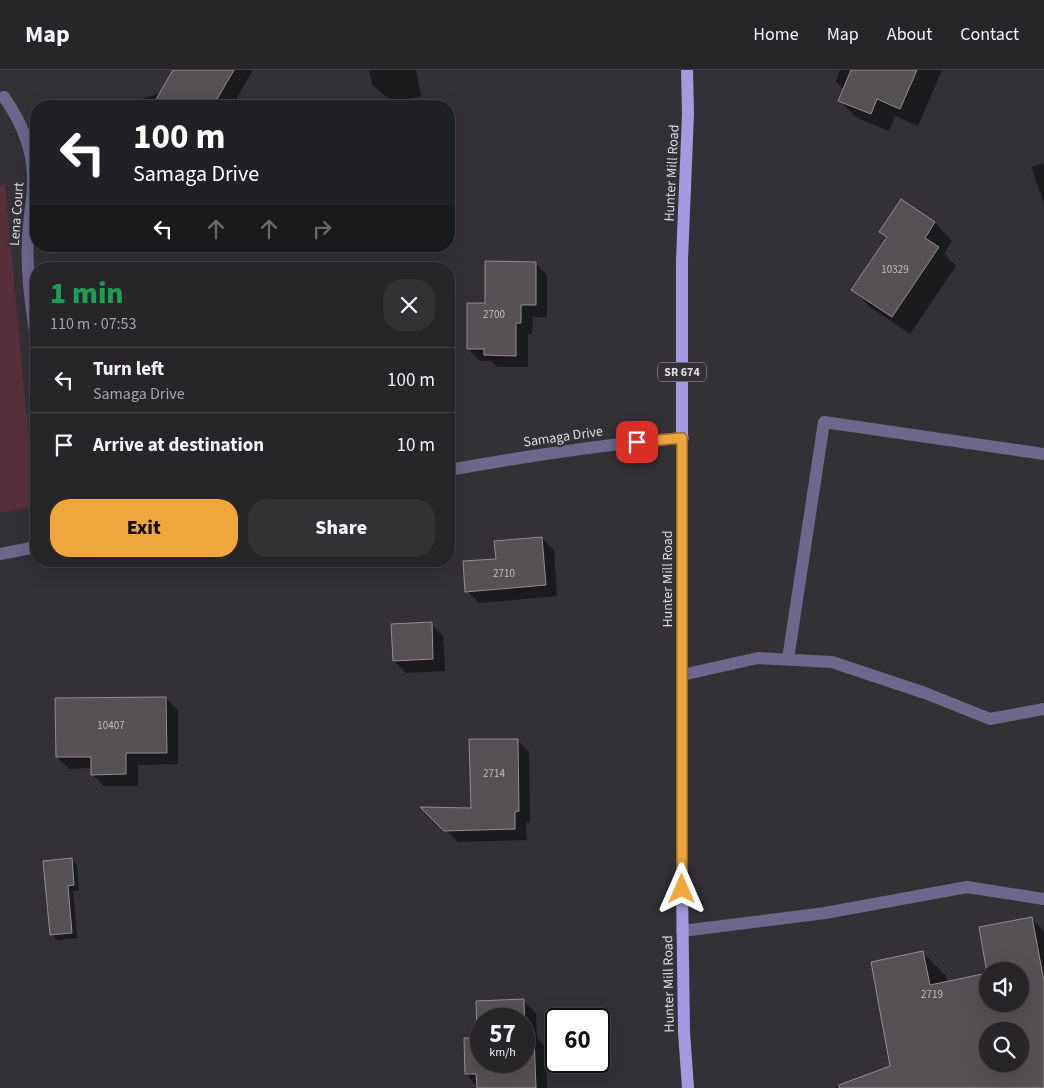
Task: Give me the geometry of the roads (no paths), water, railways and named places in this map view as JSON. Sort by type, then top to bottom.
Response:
[{"type":"main road","name":"Hunter Mill Road","points":[[687,70],[688,114],[682,260],[682,931],[684,1032],[688,1088]]},
{"type":"street","name":"Lena Court","points":[[4,97],[15,112],[28,142],[30,155]]},
{"type":"street","name":"Lena Court","points":[[30,212],[28,237],[30,299]]},
{"type":"street","points":[[788,659],[824,422],[1044,454]]},
{"type":"street","name":"Samaga Drive","points":[[455,469],[539,454],[622,443],[682,438]]},
{"type":"street","points":[[0,554],[30,548]]},
{"type":"street","points":[[682,675],[758,658],[832,662],[926,693],[990,718],[1044,708]]},
{"type":"street","points":[[682,931],[825,913],[967,888],[1044,899]]}]
